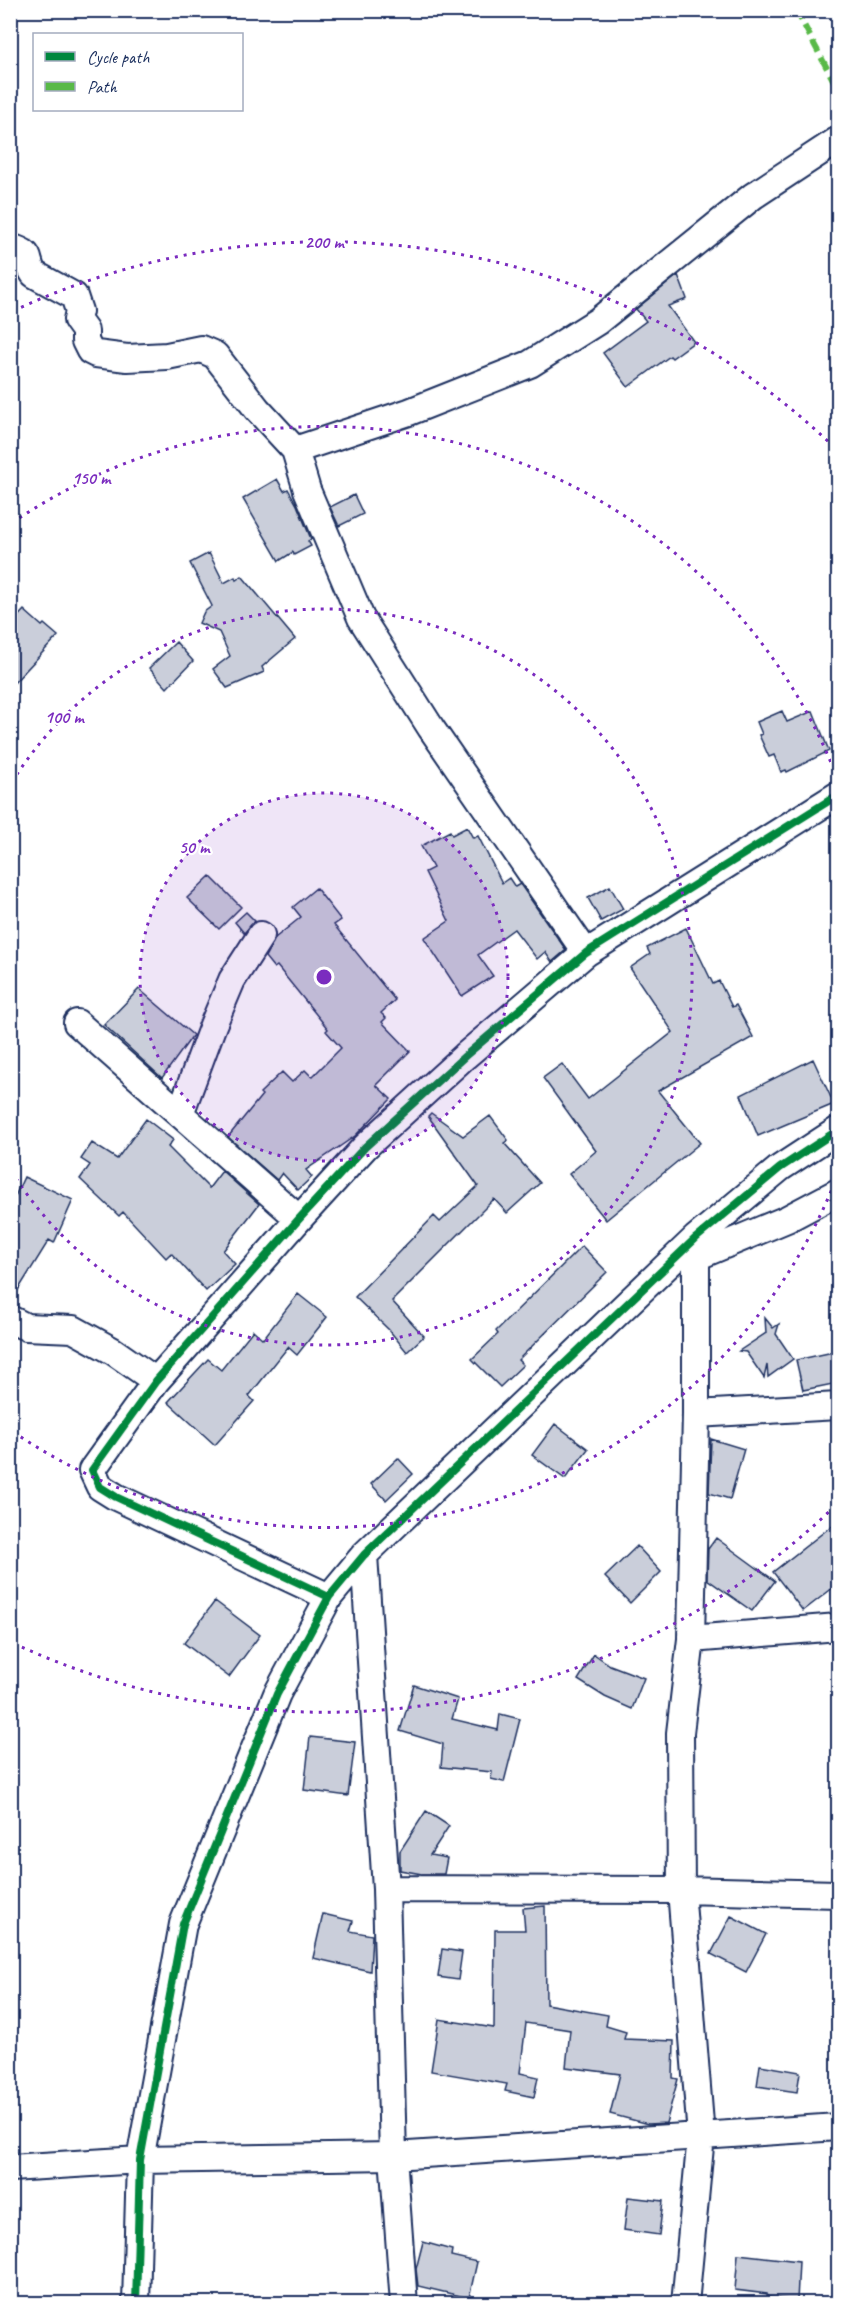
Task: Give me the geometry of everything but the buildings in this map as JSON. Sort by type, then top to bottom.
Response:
[{"type":"street","points":[[295,450],[409,412],[530,364],[598,321],[753,196],[838,140]]},
{"type":"street","points":[[10,248],[24,251],[29,257],[30,268],[34,274],[74,296],[79,310],[77,320],[85,331],[85,341],[90,351],[126,358],[167,356],[201,349],[215,355],[257,409],[295,450],[307,490],[361,618],[438,738],[586,953]]},
{"type":"street","points":[[329,1597],[116,1497],[100,1487],[92,1470],[156,1381],[299,1219],[365,1147],[465,1056],[586,953],[838,795]]},
{"type":"street","points":[[180,1114],[232,981],[261,935]]},
{"type":"street","points":[[77,1023],[299,1219]]},
{"type":"street","points":[[136,2304],[140,2160],[183,1924],[277,1694],[329,1597],[364,1555],[780,1168],[838,1130]]},
{"type":"street","points":[[696,1248],[787,1219],[838,1192]]},
{"type":"street","points":[[685,2304],[701,2136],[681,1890],[680,1733],[691,1639],[696,1414],[696,1248]]},
{"type":"street","points":[[10,1319],[26,1328],[73,1329],[113,1351],[156,1381]]},
{"type":"street","points":[[696,1414],[838,1406]]},
{"type":"street","points":[[364,1555],[386,1889],[393,2156],[404,2304]]},
{"type":"street","points":[[691,1639],[838,1627]]},
{"type":"street","points":[[386,1889],[681,1890],[838,1894]]},
{"type":"street","points":[[10,2168],[140,2160],[393,2156],[838,2127]]},
{"type":"marked path","points":[[195,10],[203,16],[216,10]]},
{"type":"marked path","points":[[796,10],[838,89]]},
{"type":"cycle path","points":[[329,1597],[116,1497],[100,1487],[92,1470],[156,1381],[299,1219],[365,1147],[465,1056],[586,953],[838,795]]},
{"type":"cycle path","points":[[136,2304],[140,2160],[183,1924],[277,1694],[329,1597],[364,1555],[696,1238],[780,1168],[838,1130]]}]
